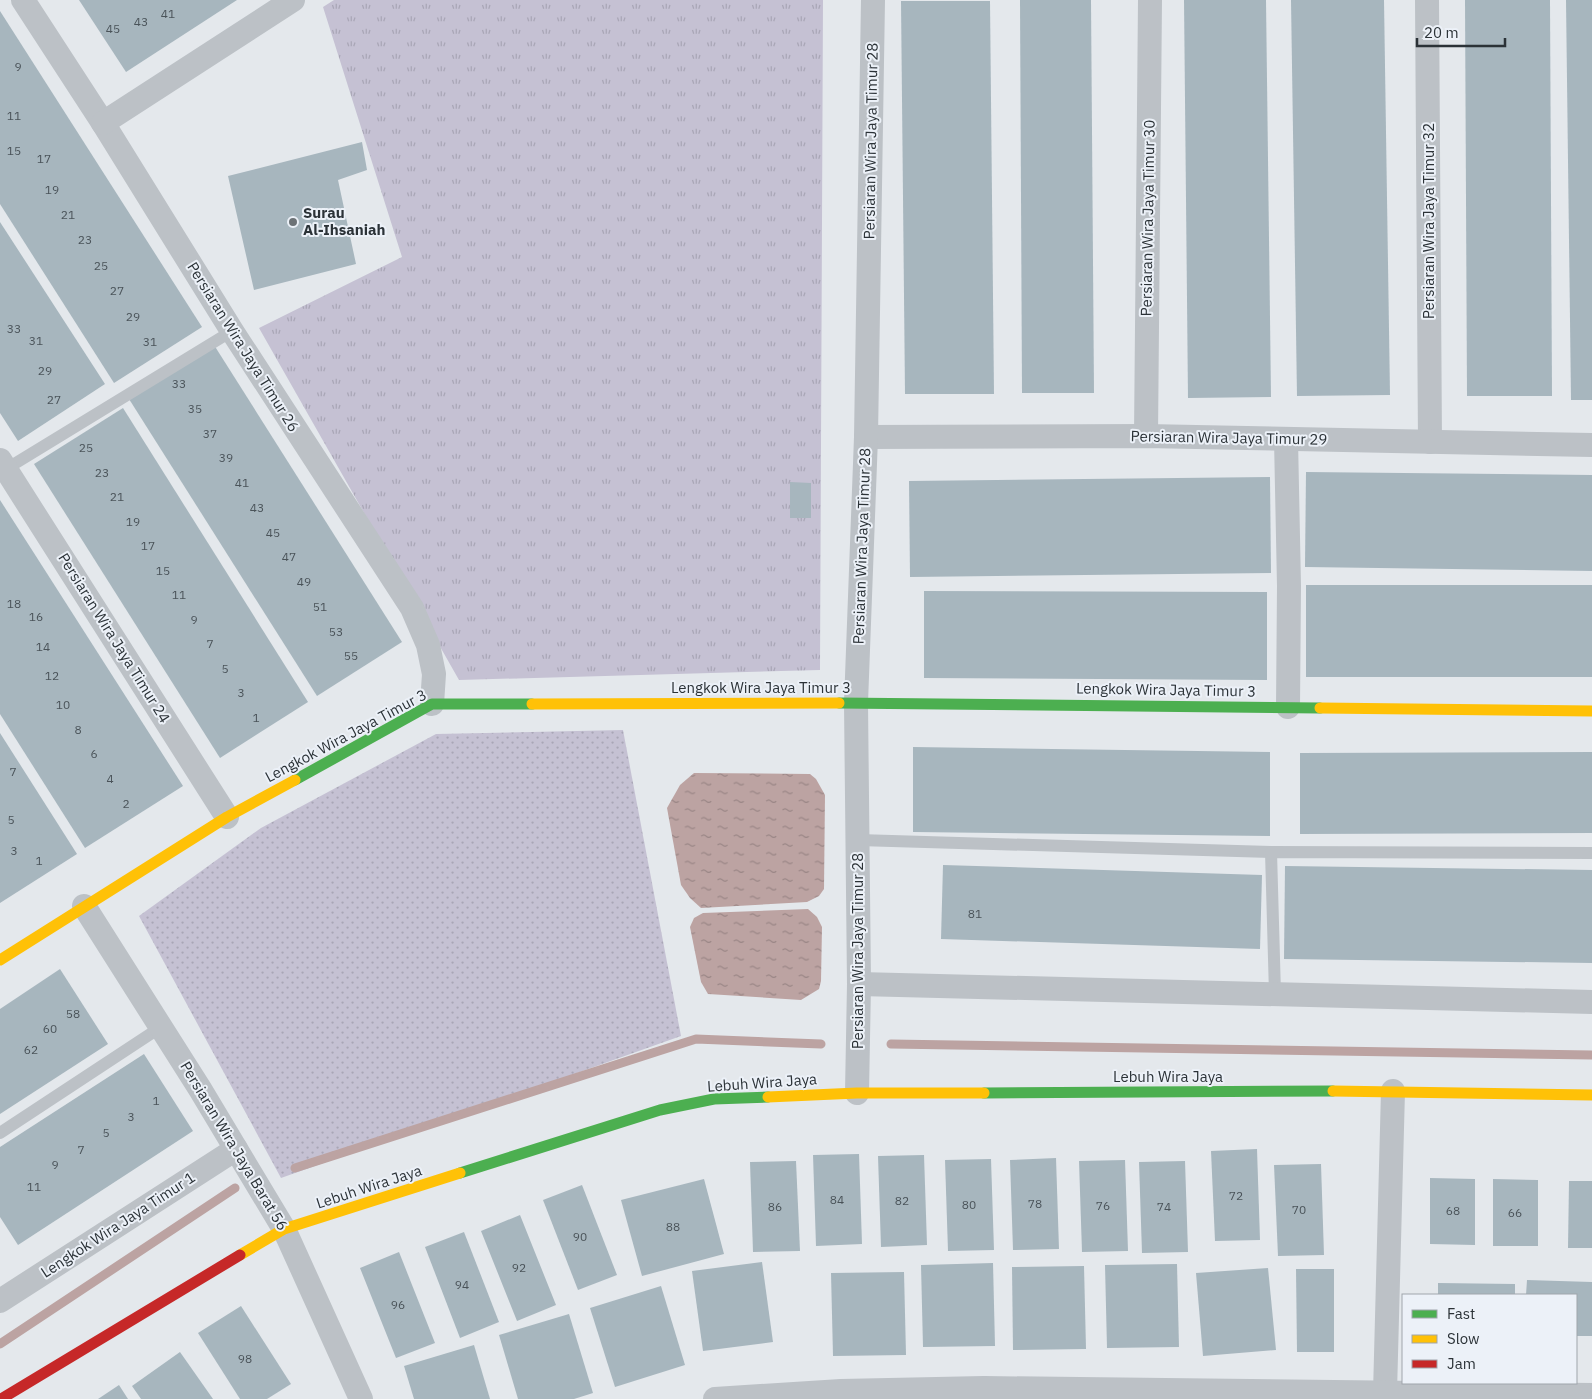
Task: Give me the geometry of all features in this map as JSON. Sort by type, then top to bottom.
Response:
[{"type":"street","name":"Persiaran Wira Jaya Timur 26","points":[[23,0],[103,123],[232,331],[412,608],[428,646],[434,674],[432,704]]},
{"type":"street","points":[[103,123],[293,0]]},
{"type":"street","name":"Persiaran Wira Jaya Timur 28","points":[[857,1093],[859,984],[856,702],[866,437],[874,0]]},
{"type":"street","name":"Persiaran Wira Jaya Timur 30","points":[[1146,436],[1150,0]]},
{"type":"street","name":"Persiaran Wira Jaya Timur 32","points":[[1427,0],[1430,442]]},
{"type":"street","name":"Persiaran Wira Jaya Timur 29","points":[[866,437],[1146,436],[1592,445]]},
{"type":"street","points":[[1286,439],[1289,586],[1288,706]]},
{"type":"street","name":"Persiaran Wira Jaya Timur 24","points":[[3,464],[227,817]]},
{"type":"street","name":"Lengkok Wira Jaya Timur 3","points":[[0,960],[227,817],[432,704],[856,702],[1592,711]]},
{"type":"street","name":"Persiaran Wira Jaya Barat 56","points":[[84,906],[161,1027],[284,1229],[361,1399]]},
{"type":"street","points":[[859,984],[1592,1002]]},
{"type":"street","points":[[1385,1393],[1392,1092]]},
{"type":"street","name":"Lebuh Wira Jaya","points":[[1,1399],[284,1229],[660,1110],[714,1099],[857,1093],[1392,1092],[1592,1096]]},
{"type":"street","name":"Lengkok Wira Jaya Timur 1","points":[[0,1301],[236,1149]]},
{"type":"street","points":[[715,1399],[841,1391],[1250,1395],[1385,1393],[1540,1397],[1592,1395]]},
{"type":"lane","points":[[3,464],[232,331]]},
{"type":"lane","points":[[858,840],[1271,852],[1592,853]]},
{"type":"lane","points":[[1271,852],[1275,994]]},
{"type":"lane","points":[[0,1133],[161,1027]]},
{"type":"green space","points":[[334,0],[823,0],[820,670],[459,680],[259,328],[402,257],[323,7]]},
{"type":"green space","points":[[623,730],[681,1036],[281,1178],[139,916],[261,828],[436,734]]},
{"type":"water","points":[[694,773],[810,774],[816,779],[825,795],[824,889],[819,896],[807,902],[701,908],[690,898],[681,885],[667,808],[680,785]]},
{"type":"water","points":[[808,909],[817,917],[822,927],[821,981],[819,989],[801,1000],[708,994],[701,982],[690,927],[694,918],[703,913]]},
{"type":"building","points":[[79,0],[237,0],[126,72]]},
{"type":"building","points":[[1020,0],[1091,0],[1094,393],[1022,393]]},
{"type":"building","points":[[1184,0],[1266,0],[1271,397],[1188,398]]},
{"type":"building","points":[[1291,0],[1384,0],[1390,395],[1297,396]]},
{"type":"building","points":[[1465,0],[1550,0],[1552,396],[1467,396]]},
{"type":"building","points":[[1566,0],[1592,0],[1592,400],[1571,400]]},
{"type":"building","points":[[901,1],[990,1],[994,394],[905,394]]},
{"type":"building","points":[[0,11],[202,327],[114,383],[0,204]]},
{"type":"building","name":"Surau Al-Ihsaniah","points":[[362,142],[367,170],[338,180],[356,264],[254,290],[228,176]]},
{"type":"building","points":[[0,222],[105,384],[18,441],[0,413]]},
{"type":"building","points":[[214,345],[402,642],[317,696],[129,399]]},
{"type":"building","points":[[123,408],[308,702],[220,758],[34,464]]},
{"type":"building","points":[[1306,472],[1592,475],[1592,571],[1305,567]]},
{"type":"building","points":[[1270,477],[1271,573],[910,577],[909,481]]},
{"type":"building","points":[[790,482],[811,483],[811,518],[790,518]]},
{"type":"building","points":[[0,500],[183,786],[85,848],[0,714]]},
{"type":"building","points":[[1306,585],[1592,585],[1592,677],[1306,677]]},
{"type":"building","points":[[924,591],[1267,592],[1267,680],[924,678]]},
{"type":"building","points":[[0,733],[77,854],[0,903]]},
{"type":"building","points":[[913,747],[1270,752],[1270,836],[913,832]]},
{"type":"building","points":[[1592,752],[1592,833],[1300,834],[1300,753]]},
{"type":"building","points":[[943,865],[1262,875],[1260,949],[941,939]]},
{"type":"building","points":[[1285,866],[1592,870],[1592,963],[1284,959]]},
{"type":"building","points":[[60,969],[108,1044],[0,1114],[0,1009]]},
{"type":"building","points":[[144,1054],[193,1131],[18,1245],[0,1217],[0,1147]]},
{"type":"building","points":[[1257,1149],[1260,1240],[1215,1241],[1211,1151]]},
{"type":"building","points":[[859,1154],[862,1244],[816,1246],[813,1155]]},
{"type":"building","points":[[924,1155],[927,1245],[881,1247],[878,1156]]},
{"type":"building","points":[[1056,1158],[1059,1249],[1013,1250],[1010,1160]]},
{"type":"building","points":[[991,1159],[994,1250],[948,1251],[945,1160]]},
{"type":"building","points":[[1125,1160],[1128,1251],[1082,1252],[1079,1161]]},
{"type":"building","points":[[796,1161],[800,1251],[753,1252],[750,1162]]},
{"type":"building","points":[[1185,1161],[1188,1252],[1142,1253],[1139,1162]]},
{"type":"building","points":[[1321,1164],[1324,1255],[1278,1256],[1274,1165]]},
{"type":"building","points":[[1430,1178],[1475,1179],[1475,1245],[1430,1244]]},
{"type":"building","points":[[704,1179],[724,1254],[642,1276],[621,1200]]},
{"type":"building","points":[[1493,1179],[1538,1180],[1538,1246],[1493,1246]]},
{"type":"building","points":[[1569,1181],[1592,1181],[1592,1248],[1568,1248]]},
{"type":"building","points":[[582,1185],[617,1275],[578,1290],[543,1200]]},
{"type":"building","points":[[520,1215],[556,1305],[517,1321],[481,1231]]},
{"type":"building","points":[[464,1232],[499,1322],[460,1338],[425,1247]]},
{"type":"building","points":[[399,1252],[435,1343],[396,1358],[360,1268]]},
{"type":"building","points":[[762,1262],[773,1342],[703,1351],[692,1271]]},
{"type":"building","points":[[993,1263],[995,1346],[923,1347],[921,1265]]},
{"type":"building","points":[[1177,1264],[1179,1347],[1107,1348],[1105,1265]]},
{"type":"building","points":[[1084,1266],[1086,1349],[1013,1350],[1012,1267]]},
{"type":"building","points":[[1268,1268],[1276,1350],[1203,1356],[1196,1273]]},
{"type":"building","points":[[1296,1269],[1334,1269],[1334,1352],[1297,1352]]},
{"type":"building","points":[[904,1272],[906,1355],[833,1356],[831,1273]]},
{"type":"building","points":[[1527,1280],[1592,1282],[1592,1336],[1577,1336],[1577,1294],[1526,1294]]},
{"type":"building","points":[[1438,1283],[1515,1284],[1515,1294],[1438,1294]]},
{"type":"building","points":[[661,1286],[685,1365],[615,1387],[590,1308]]},
{"type":"building","points":[[241,1306],[291,1384],[267,1399],[240,1399],[198,1333]]},
{"type":"building","points":[[569,1314],[593,1393],[574,1399],[518,1399],[499,1335]]},
{"type":"building","points":[[474,1345],[490,1399],[414,1399],[404,1366]]},
{"type":"building","points":[[180,1352],[213,1399],[141,1399],[132,1386]]},
{"type":"building","points":[[119,1385],[128,1399],[98,1399]]},
{"type":"waterway","points":[[295,1168],[696,1039],[821,1044]]},
{"type":"waterway","points":[[891,1044],[1592,1055]]},
{"type":"waterway","points":[[0,1344],[235,1188]]},
{"type":"traffic: fast","points":[[839,703],[1320,708]]},
{"type":"traffic: fast","points":[[295,780],[432,704],[532,704]]},
{"type":"traffic: fast","points":[[984,1093],[1333,1091]]},
{"type":"traffic: fast","points":[[460,1173],[660,1110],[714,1099],[768,1097]]},
{"type":"traffic: slow","points":[[532,704],[839,703]]},
{"type":"traffic: slow","points":[[1320,708],[1592,711]]},
{"type":"traffic: slow","points":[[0,960],[227,817],[295,780]]},
{"type":"traffic: slow","points":[[1333,1091],[1592,1095]]},
{"type":"traffic: slow","points":[[768,1097],[857,1093],[984,1093]]},
{"type":"traffic: slow","points":[[240,1255],[284,1229],[460,1173]]},
{"type":"traffic: jam","points":[[1,1399],[240,1255]]},
{"type":"place","name":"Surau Al-Ihsaniah","points":[[293,222]]}]
